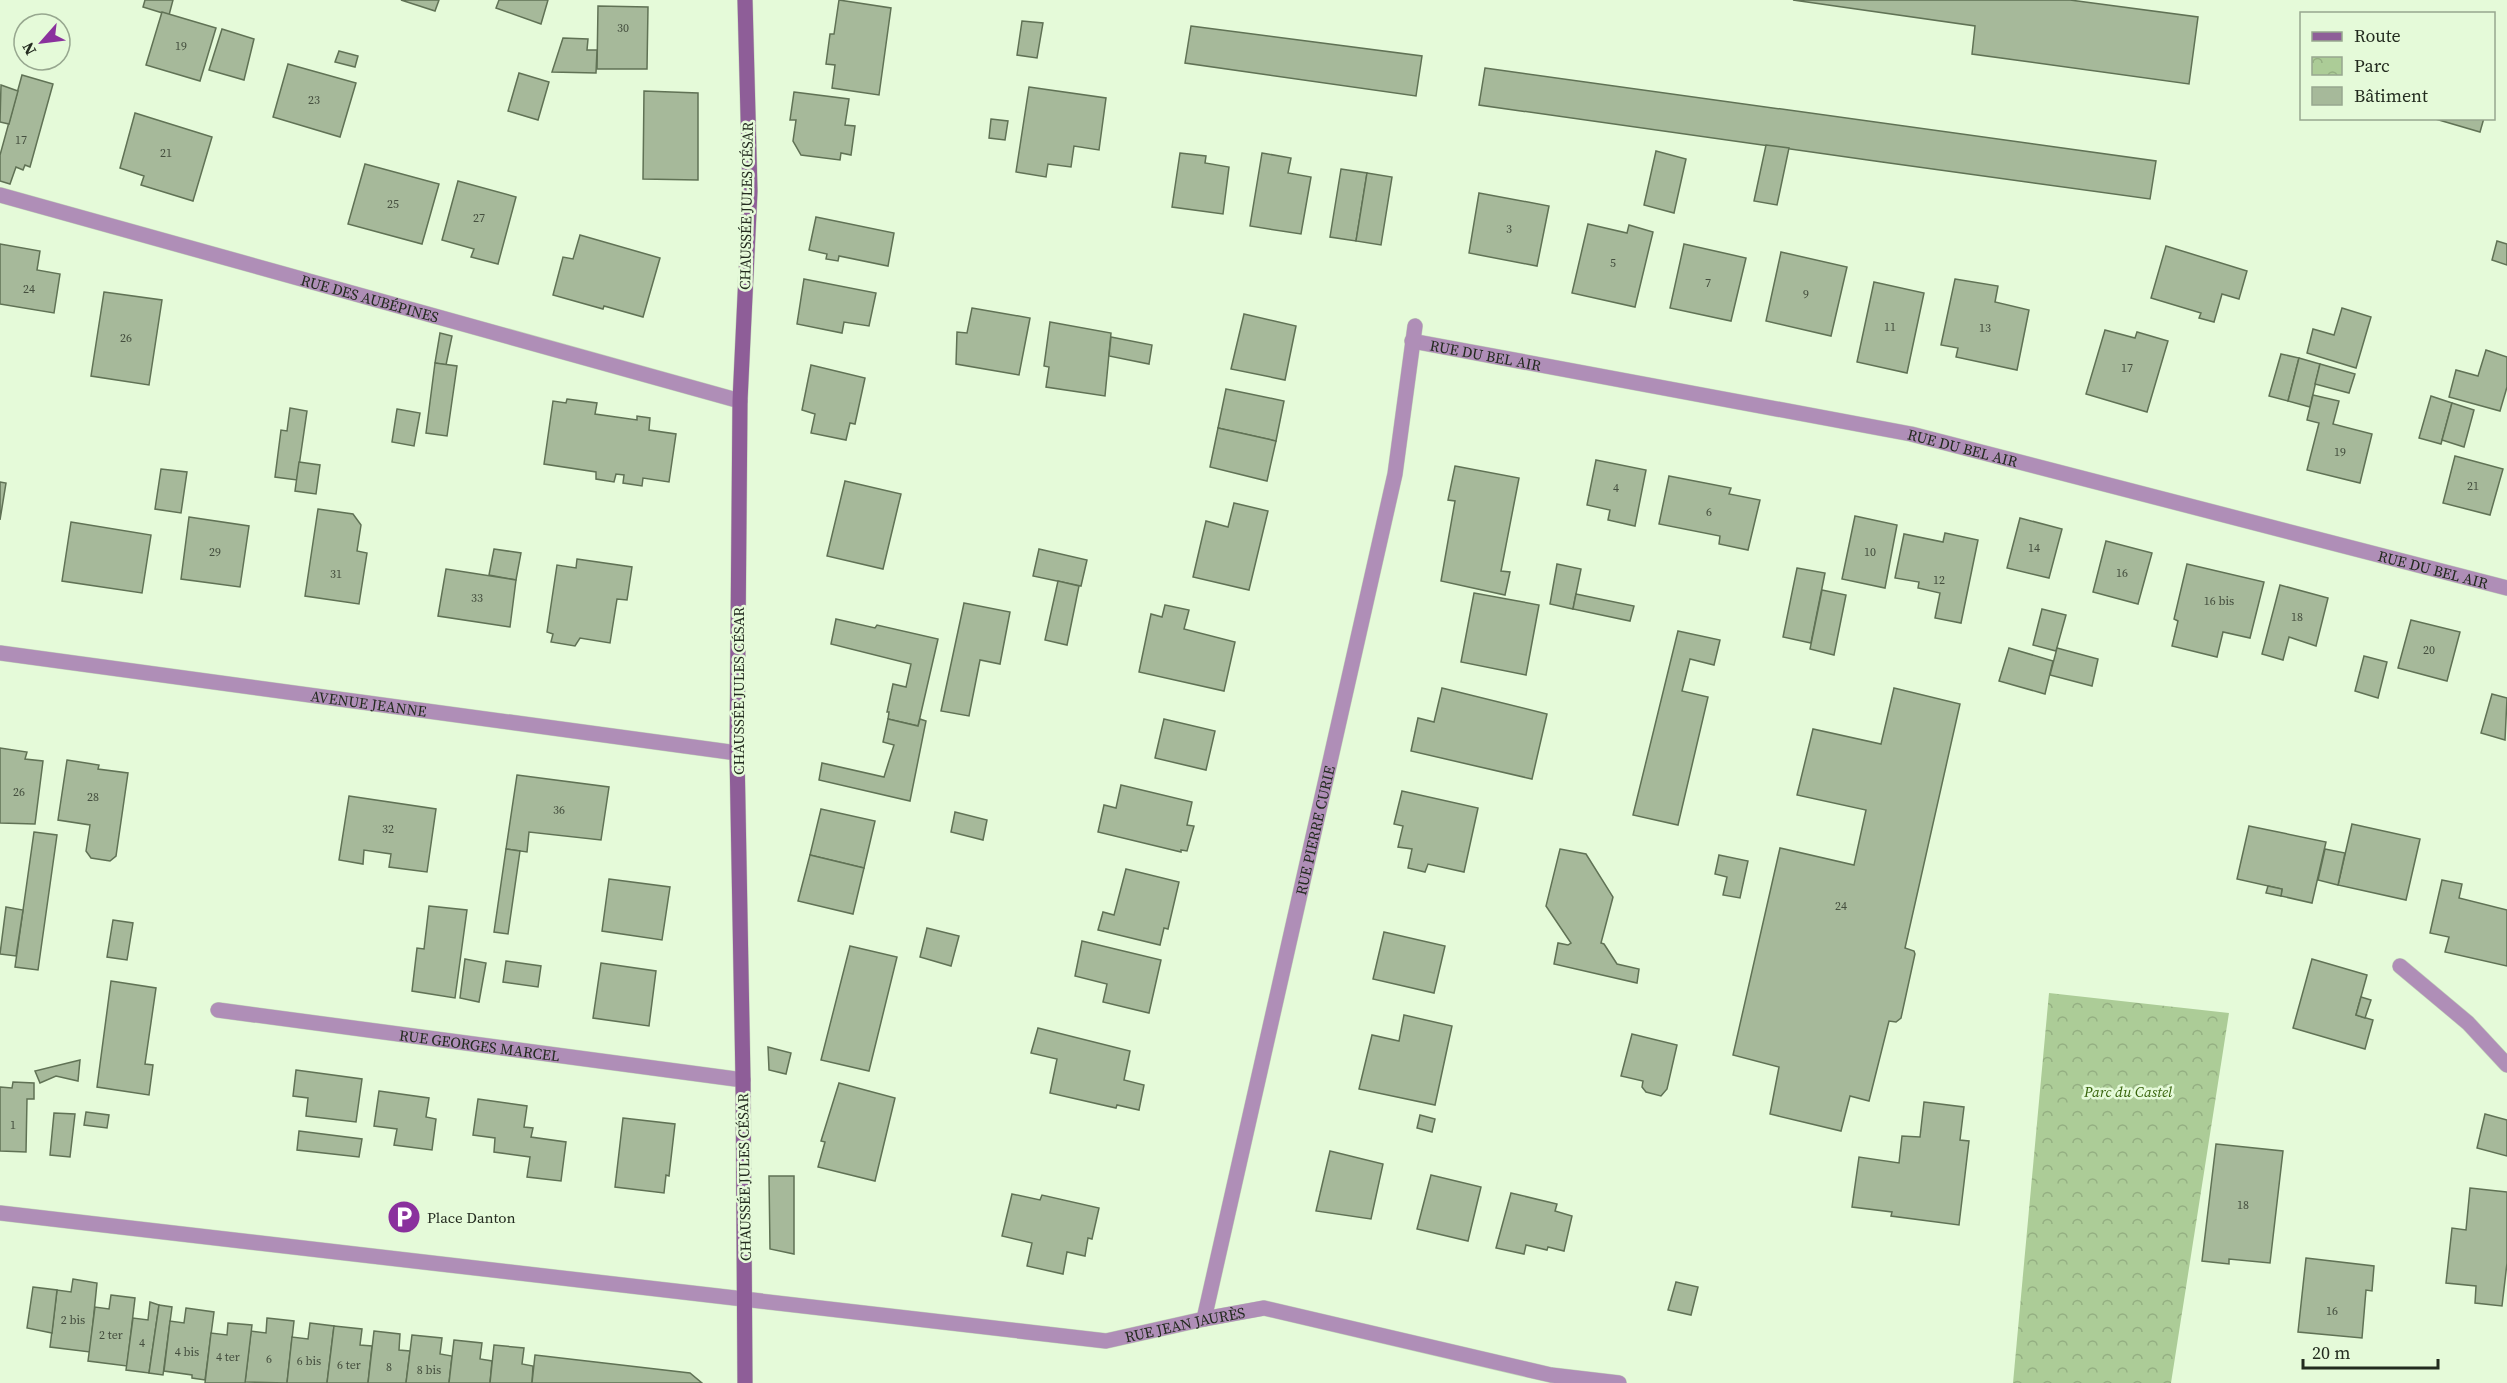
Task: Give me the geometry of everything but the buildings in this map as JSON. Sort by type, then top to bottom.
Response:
[{"type":"street","name":"CHAUSSÉE JULES CÉSAR","points":[[745,0],[750,191],[740,401],[737,753],[743,1080],[745,1383]]},
{"type":"street","name":"RUE DES AUBÉPINES","points":[[0,195],[740,401]]},
{"type":"street","name":"RUE DU BEL AIR","points":[[1413,333],[1911,434],[2507,588]]},
{"type":"street","name":"RUE PIERRE CURIE","points":[[1204,1319],[1395,474],[1413,333]]},
{"type":"street","name":"AVENUE JEANNE","points":[[0,653],[737,753]]},
{"type":"street","points":[[2400,966],[2468,1023],[2507,1065]]},
{"type":"street","name":"RUE GEORGES MARCEL","points":[[218,1010],[743,1080]]},
{"type":"street","points":[[0,1213],[745,1301]]},
{"type":"street","name":"RUE JEAN JAURÈS","points":[[745,1301],[1106,1341],[1264,1308],[1551,1375],[1619,1383]]},
{"type":"green space","name":"Parc du Castel","points":[[2049,993],[2229,1013],[2171,1383],[2013,1383]]},
{"type":"place","name":"Place Danton","points":[[404,1217]]}]
